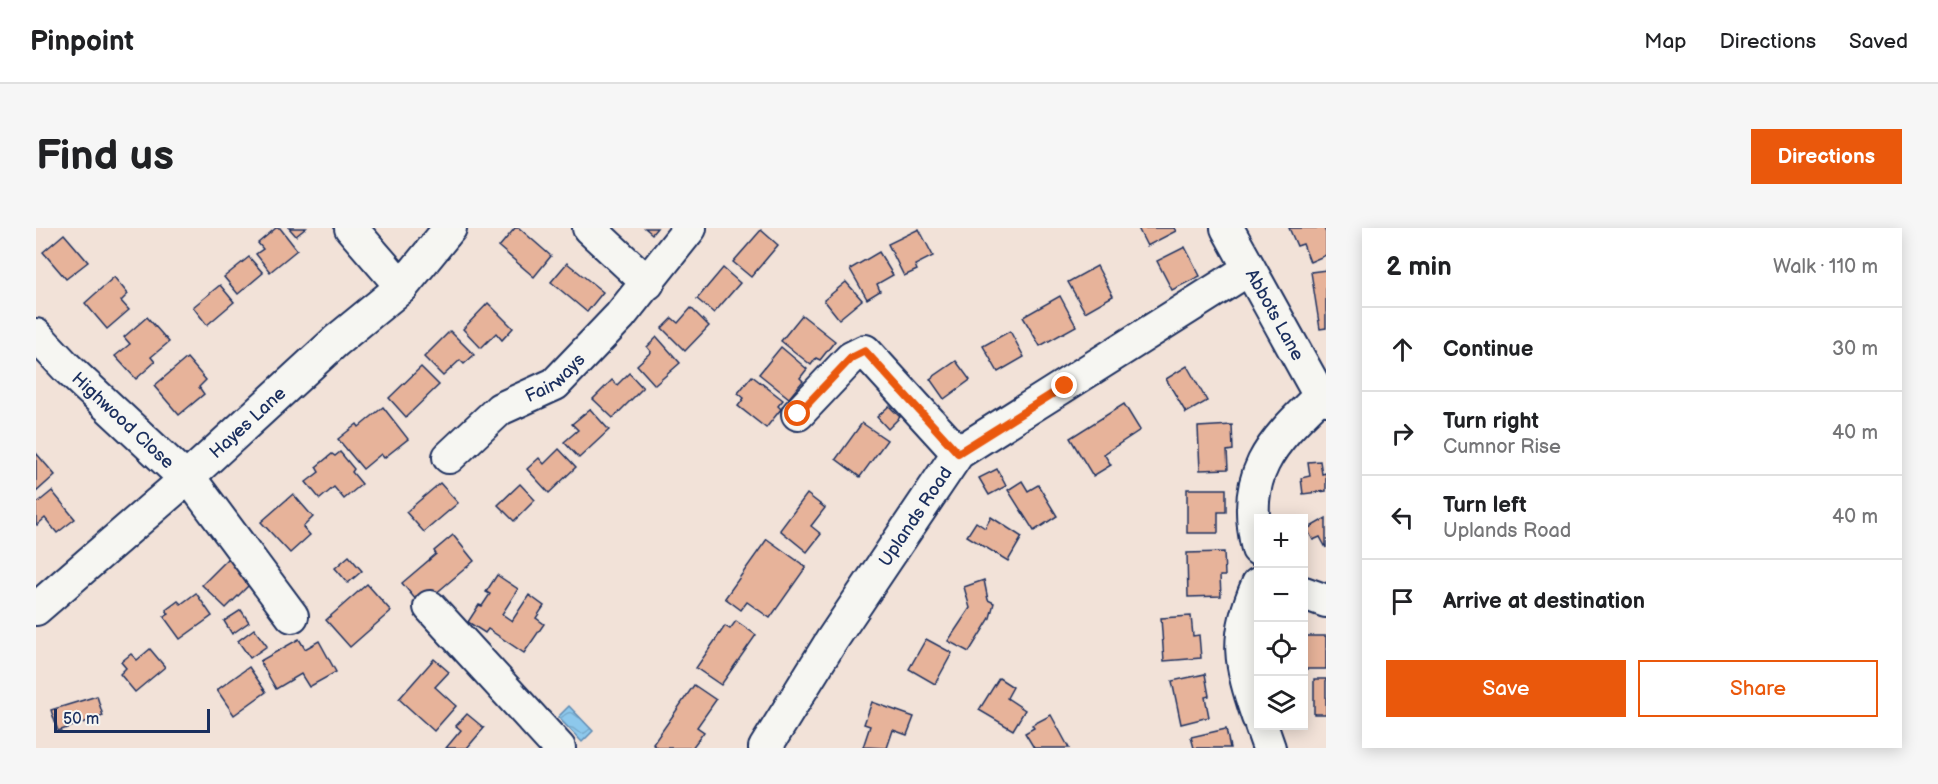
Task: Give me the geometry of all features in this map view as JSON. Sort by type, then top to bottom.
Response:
[{"type":"street","points":[[351,228],[402,287]]},
{"type":"street","name":"Hayes Lane","points":[[40,598],[187,477],[336,341],[402,287],[450,228]]},
{"type":"street","points":[[589,228],[648,283]]},
{"type":"street","name":"Fairways","points":[[449,457],[500,409],[555,384],[621,316],[690,228]]},
{"type":"street","name":"Abbots Lane","points":[[1227,228],[1323,398]]},
{"type":"street","name":"Uplands Road","points":[[765,748],[856,604],[958,453],[1249,269]]},
{"type":"street","name":"Highwood Close","points":[[36,335],[66,367],[187,477],[292,616]]},
{"type":"street","points":[[798,414],[851,358],[865,351],[958,453]]},
{"type":"street","points":[[1254,531],[1253,503],[1256,479],[1270,451],[1289,426],[1323,398]]},
{"type":"street","points":[[1254,593],[1242,636],[1242,662],[1254,703]]},
{"type":"street","points":[[1308,594],[1326,601]]},
{"type":"street","points":[[430,607],[559,748]]},
{"type":"street","points":[[1262,730],[1269,748]]},
{"type":"water","points":[[569,706],[593,731],[582,742],[558,717]]},
{"type":"building","points":[[276,228],[280,228],[297,250],[270,272],[256,254],[263,249],[258,243]]},
{"type":"building","points":[[289,228],[306,228],[296,236]]},
{"type":"building","points":[[515,228],[519,228],[551,256],[534,277],[499,247]]},
{"type":"building","points":[[645,228],[657,228],[652,234]]},
{"type":"building","points":[[1138,228],[1174,228],[1176,231],[1147,246]]},
{"type":"building","points":[[1289,228],[1324,228],[1326,255],[1310,262],[1303,244],[1297,246]]},
{"type":"building","points":[[919,229],[933,256],[915,265],[917,270],[904,276],[888,244]]},
{"type":"building","points":[[761,230],[778,245],[751,277],[733,262]]},
{"type":"building","points":[[64,234],[88,262],[66,279],[43,252]]},
{"type":"building","points":[[1185,247],[1200,276],[1172,290],[1157,261]]},
{"type":"building","points":[[879,252],[893,275],[877,284],[880,291],[867,299],[850,269]]},
{"type":"building","points":[[249,257],[263,273],[238,294],[224,277]]},
{"type":"building","points":[[567,263],[603,292],[587,312],[551,282]]},
{"type":"building","points":[[1097,266],[1113,296],[1085,312],[1068,282]]},
{"type":"building","points":[[723,268],[740,283],[714,313],[697,299]]},
{"type":"building","points":[[1326,270],[1326,328],[1320,329],[1311,272]]},
{"type":"building","points":[[114,277],[128,294],[121,301],[129,310],[107,329],[85,303]]},
{"type":"building","points":[[846,282],[862,300],[839,319],[824,300]]},
{"type":"building","points":[[220,285],[234,302],[207,325],[193,307]]},
{"type":"building","points":[[1060,296],[1076,326],[1040,346],[1023,317]]},
{"type":"building","points":[[488,303],[513,328],[502,340],[496,333],[481,348],[463,329]]},
{"type":"building","points":[[691,308],[709,326],[685,351],[662,328],[672,318],[678,323]]},
{"type":"building","points":[[802,315],[835,341],[820,360],[816,358],[811,365],[781,341]]},
{"type":"building","points":[[147,317],[169,342],[151,357],[155,362],[136,379],[115,356],[130,344],[124,337]]},
{"type":"building","points":[[450,331],[474,355],[464,364],[460,360],[443,376],[424,357]]},
{"type":"building","points":[[1010,331],[1024,357],[998,372],[983,346]]},
{"type":"building","points":[[657,337],[680,363],[655,385],[637,365],[651,352],[647,347]]},
{"type":"building","points":[[781,347],[807,369],[800,378],[803,381],[789,398],[759,374]]},
{"type":"building","points":[[187,358],[206,380],[199,387],[204,394],[179,415],[154,386]]},
{"type":"building","points":[[956,361],[970,380],[944,399],[930,379]]},
{"type":"building","points":[[1187,366],[1207,401],[1186,413],[1166,379]]},
{"type":"building","points":[[421,367],[439,385],[406,417],[389,398]]},
{"type":"building","points":[[629,373],[643,388],[613,418],[593,399],[612,380],[617,385]]},
{"type":"building","points":[[752,376],[783,400],[778,406],[781,409],[766,428],[738,406],[744,398],[738,393]]},
{"type":"building","points":[[1124,404],[1140,430],[1104,454],[1111,465],[1093,476],[1070,438]]},
{"type":"building","points":[[889,406],[900,417],[888,429],[877,417]]},
{"type":"building","points":[[383,407],[408,439],[384,458],[381,454],[363,469],[338,439],[357,424],[359,427]]},
{"type":"building","points":[[590,409],[609,430],[579,458],[564,442],[578,430],[572,424]]},
{"type":"building","points":[[862,423],[887,440],[860,477],[836,459]]},
{"type":"building","points":[[1232,425],[1233,450],[1227,451],[1228,469],[1200,470],[1198,427]]},
{"type":"building","points":[[559,449],[576,467],[549,493],[527,469],[539,458],[544,464]]},
{"type":"building","points":[[340,452],[354,469],[352,472],[362,484],[344,499],[334,487],[320,499],[306,482],[319,472],[316,467],[332,454],[335,456]]},
{"type":"building","points":[[36,453],[55,475],[36,492]]},
{"type":"building","points":[[1320,461],[1322,474],[1326,473],[1326,491],[1303,494],[1301,478],[1310,476],[1308,462]]},
{"type":"building","points":[[997,469],[1006,486],[989,495],[979,478]]},
{"type":"building","points":[[1022,481],[1028,491],[1038,485],[1057,516],[1034,531],[1008,490]]},
{"type":"building","points":[[440,483],[458,503],[424,532],[406,512]]},
{"type":"building","points":[[520,484],[535,500],[514,521],[498,505]]},
{"type":"building","points":[[1187,489],[1226,489],[1226,512],[1218,512],[1218,533],[1187,533]]},
{"type":"building","points":[[52,491],[75,519],[57,533],[45,518],[37,525],[36,523],[36,504]]},
{"type":"building","points":[[293,494],[313,517],[303,527],[310,535],[290,553],[261,522]]},
{"type":"building","points":[[807,494],[825,508],[811,526],[821,534],[807,552],[780,530]]},
{"type":"building","points":[[991,517],[1022,537],[1008,561],[967,536],[976,522],[985,528]]},
{"type":"building","points":[[1326,518],[1326,548],[1320,537],[1313,540],[1308,528]]},
{"type":"building","points":[[453,535],[474,561],[421,606],[402,583],[436,554],[434,551]]},
{"type":"building","points":[[767,539],[806,567],[770,618],[747,602],[741,610],[725,598]]},
{"type":"building","points":[[1224,552],[1225,576],[1220,576],[1221,596],[1188,597],[1187,553]]},
{"type":"building","points":[[232,555],[256,578],[226,608],[202,585]]},
{"type":"building","points":[[349,556],[362,571],[348,583],[335,568]]},
{"type":"building","points":[[497,575],[518,589],[502,614],[512,621],[529,595],[544,606],[536,618],[544,624],[524,653],[488,629],[485,633],[468,622],[479,605],[482,606],[490,594],[486,592]]},
{"type":"building","points":[[984,580],[988,600],[994,603],[990,618],[969,652],[948,641],[970,608],[964,587]]},
{"type":"building","points":[[367,584],[391,611],[350,647],[326,620]]},
{"type":"building","points":[[196,593],[212,616],[180,639],[164,617],[169,614],[166,610],[178,601],[181,604]]},
{"type":"building","points":[[241,610],[249,622],[232,634],[224,621]]},
{"type":"building","points":[[1191,616],[1193,636],[1199,635],[1201,658],[1164,661],[1161,618]]},
{"type":"building","points":[[736,621],[756,635],[721,685],[696,668],[725,626],[730,629]]},
{"type":"building","points":[[254,629],[267,646],[250,658],[238,641]]},
{"type":"building","points":[[1308,636],[1326,636],[1326,669],[1308,669]]},
{"type":"building","points":[[299,639],[305,649],[319,641],[336,672],[309,687],[301,674],[276,689],[260,661]]},
{"type":"building","points":[[926,639],[952,653],[935,684],[909,669]]},
{"type":"building","points":[[150,649],[165,667],[135,692],[120,674],[126,668],[121,662],[131,654],[137,660]]},
{"type":"building","points":[[434,659],[449,672],[435,687],[456,706],[434,731],[399,699]]},
{"type":"building","points":[[249,667],[266,692],[234,715],[217,690]]},
{"type":"building","points":[[1205,674],[1209,696],[1205,697],[1209,717],[1181,724],[1172,681]]},
{"type":"building","points":[[999,678],[1013,687],[1007,698],[1025,710],[1013,730],[979,710]]},
{"type":"building","points":[[1314,679],[1326,679],[1326,714],[1314,714]]},
{"type":"building","points":[[694,685],[716,700],[697,727],[704,732],[692,748],[658,748],[653,744]]},
{"type":"building","points":[[97,696],[103,716],[58,731],[51,710]]},
{"type":"building","points":[[872,702],[914,717],[907,735],[893,730],[887,748],[863,747],[870,726],[864,724]]},
{"type":"building","points":[[467,714],[484,728],[467,748],[446,748],[461,730],[456,726]]},
{"type":"building","points":[[1051,715],[1069,748],[1034,748],[1025,733],[1034,728],[1032,725]]},
{"type":"building","points":[[1226,729],[1230,748],[1194,748],[1191,737]]},
{"type":"route","points":[[798,414],[851,358],[865,351],[958,453],[1065,386]]}]
